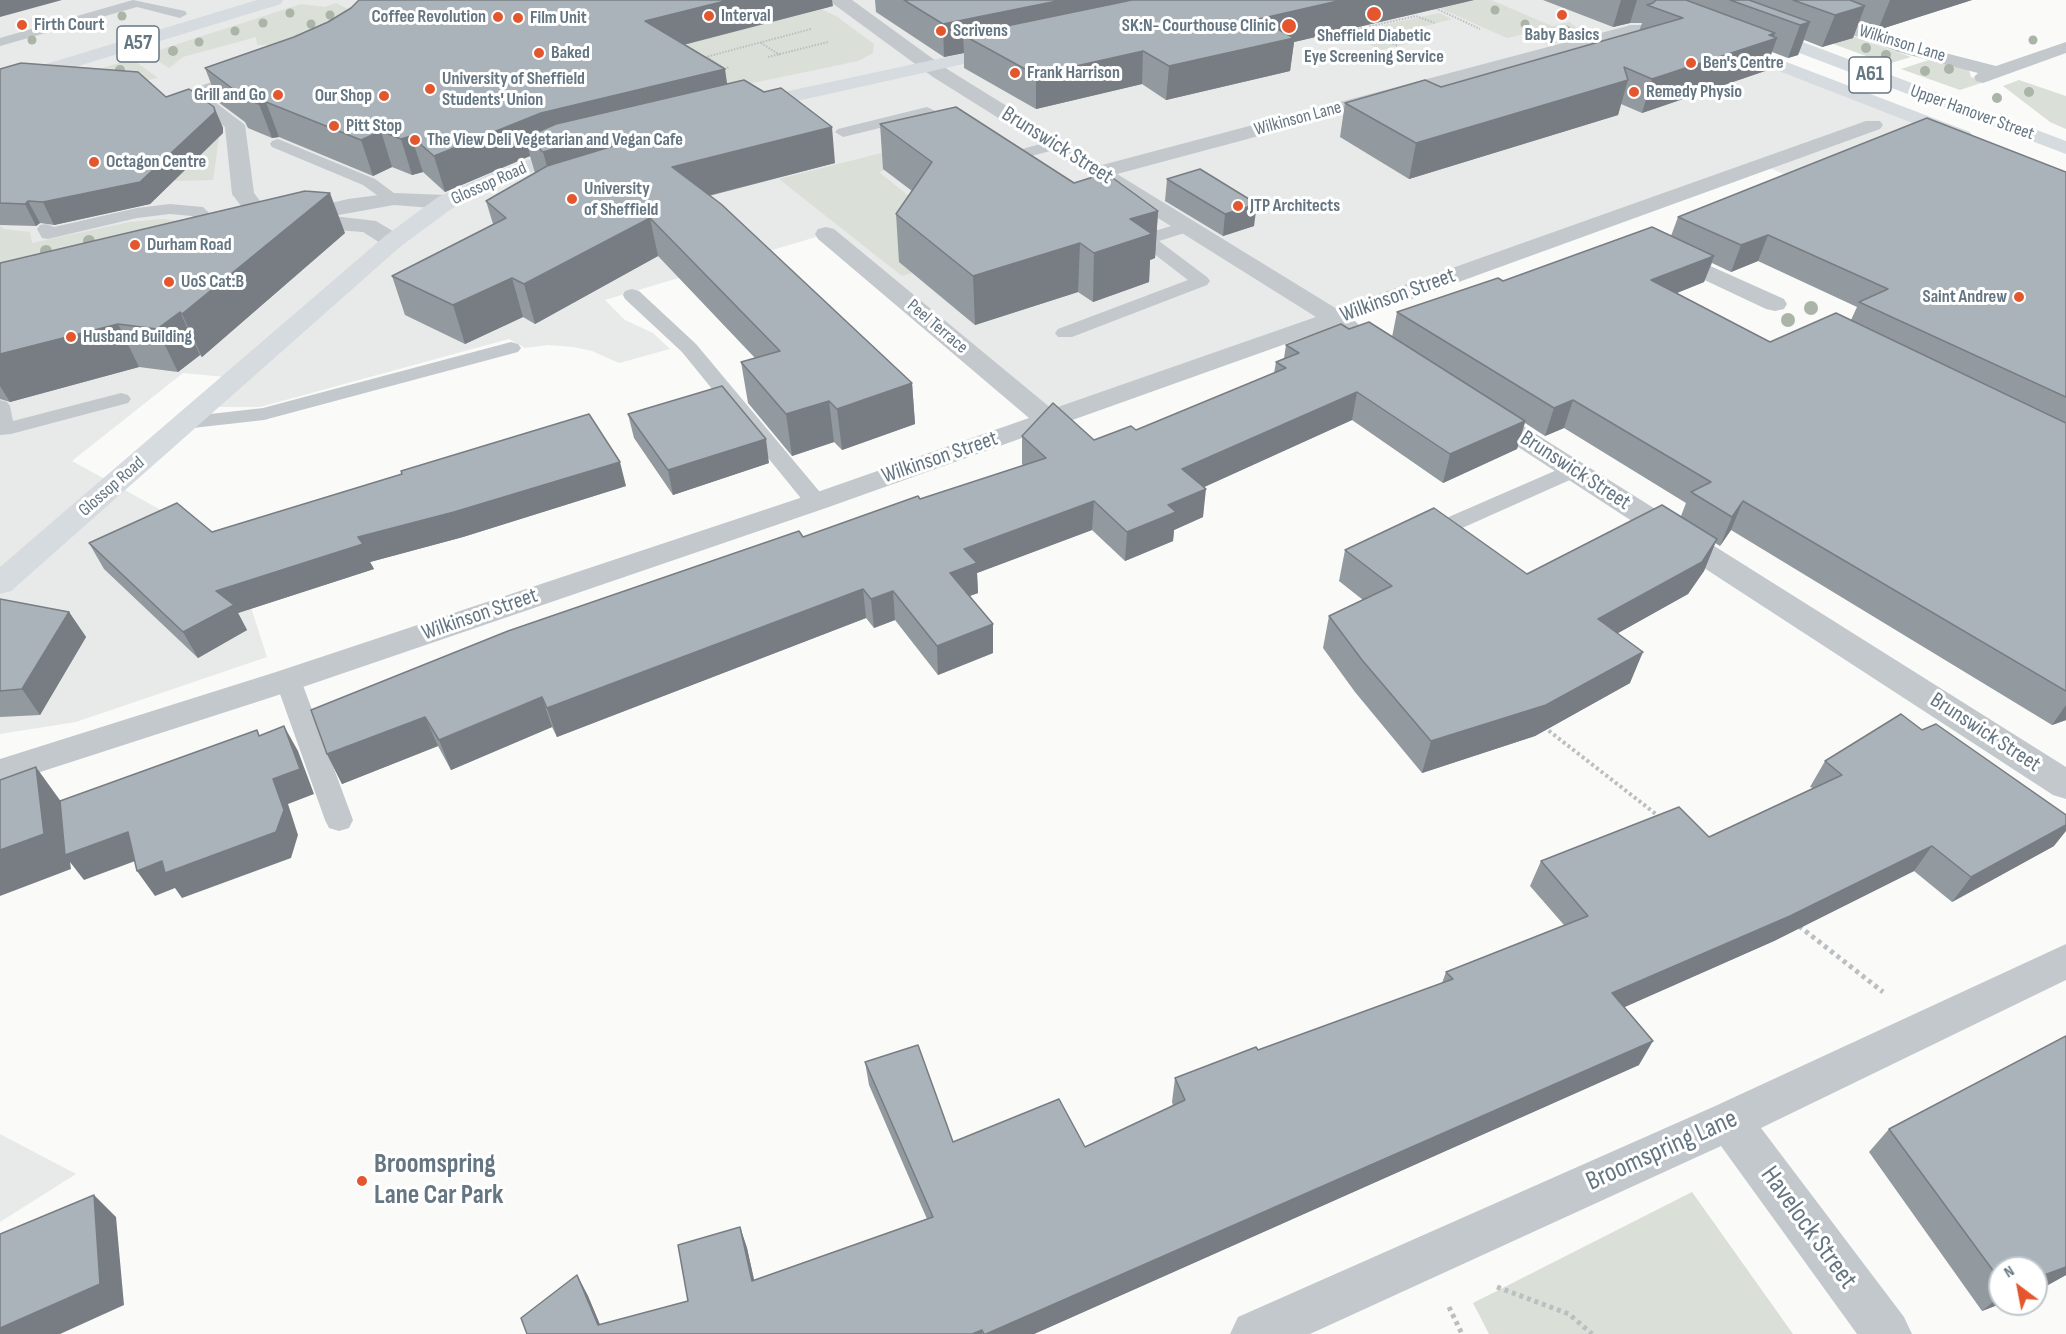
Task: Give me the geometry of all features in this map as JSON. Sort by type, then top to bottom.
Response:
[{"type":"main road","name":"A57","points":[[0,67],[226,0]]},
{"type":"main road","name":"A57","points":[[0,84],[275,0]]},
{"type":"main road","name":"Upper Hanover Street","points":[[1676,0],[2066,148]]},
{"type":"main road","name":"Upper Hanover Street","points":[[1707,36],[1982,143]]},
{"type":"main road","points":[[726,111],[1027,45]]},
{"type":"main road","name":"Glossop Road","points":[[0,584],[393,241],[446,202],[557,154],[597,143]]},
{"type":"street","name":"Brunswick Street","points":[[836,0],[852,9],[929,66],[1376,344]]},
{"type":"street","name":"Wilkinson Lane","points":[[1774,0],[1904,48],[1990,75],[2066,47]]},
{"type":"street","points":[[852,9],[875,4]]},
{"type":"street","name":"Wilkinson Lane","points":[[1099,171],[1637,29]]},
{"type":"street","points":[[268,225],[243,194],[235,125],[194,95],[274,67]]},
{"type":"street","points":[[200,83],[225,84]]},
{"type":"street","name":"Wilkinson Street","points":[[0,772],[288,680],[816,502],[1873,125]]},
{"type":"street","points":[[191,244],[348,206],[394,199],[446,202]]},
{"type":"street","points":[[268,225],[334,221],[368,226],[393,241]]},
{"type":"street","points":[[1603,223],[1624,233]]},
{"type":"street","name":"Peel Terrace","points":[[826,234],[1048,420]]},
{"type":"street","points":[[1646,243],[1775,304]]},
{"type":"street","name":"Brunswick Street","points":[[1465,400],[2066,785]]},
{"type":"street","name":"Broomspring Lane","points":[[1255,1334],[1730,1121],[2066,961]]},
{"type":"street","name":"Havelock Street","points":[[1730,1121],[1887,1334]]},
{"type":"lane","points":[[0,42],[137,3],[180,14]]},
{"type":"lane","points":[[843,132],[927,112],[977,136]]},
{"type":"lane","points":[[278,144],[369,182],[394,199]]},
{"type":"lane","points":[[1017,155],[1055,145]]},
{"type":"lane","points":[[997,146],[1037,164]]},
{"type":"lane","points":[[518,170],[534,183]]},
{"type":"lane","points":[[46,229],[48,234],[137,213],[170,209],[196,211],[229,235]]},
{"type":"lane","points":[[1065,333],[1201,281],[1119,220]]},
{"type":"lane","points":[[1145,240],[1188,226]]},
{"type":"lane","points":[[632,295],[689,348],[816,502]]},
{"type":"lane","points":[[184,423],[264,414],[511,348]]},
{"type":"lane","points":[[0,406],[4,430],[122,399]]},
{"type":"lane","points":[[1452,524],[1573,470]]},
{"type":"lane","points":[[288,680],[339,820]]},
{"type":"path","points":[[1428,5],[1482,29]]},
{"type":"path","points":[[1398,46],[1378,37],[1349,31],[1416,16],[1435,23]]},
{"type":"path","points":[[695,60],[812,29]]},
{"type":"path","points":[[768,57],[833,40]]},
{"type":"path","points":[[706,57],[725,69],[736,66]]},
{"type":"path","points":[[1542,726],[1665,821]]},
{"type":"path","points":[[1796,924],[1928,1027]]},
{"type":"path","points":[[1424,1258],[1569,1314],[1592,1334]]},
{"type":"shaded area","points":[[0,0],[1616,0],[2025,159],[1879,215],[1763,165],[1048,420],[826,234],[605,300],[625,320],[653,333],[670,349],[619,363],[592,351],[548,345],[525,348],[509,339],[260,407],[203,407],[236,378],[183,373],[72,461],[232,549],[267,657],[76,722],[0,734]]},
{"type":"shaded area","points":[[1459,0],[1491,0],[1552,26],[1569,22],[1582,31],[1578,37],[1548,45],[1524,34],[1507,38],[1435,6]]},
{"type":"shaded area","points":[[1752,0],[1911,57],[1888,64],[1724,4]]},
{"type":"shaded area","points":[[336,3],[346,8],[349,13],[305,44],[257,45],[256,37],[183,57],[169,68],[147,54],[301,4],[325,7]]},
{"type":"shaded area","points":[[821,9],[836,16],[874,44],[873,53],[858,61],[724,89],[666,50]]},
{"type":"shaded area","points":[[1439,13],[1452,19],[1415,29],[1433,38],[1381,50],[1347,33]]},
{"type":"shaded area","points":[[132,59],[158,78],[65,97],[0,100]]},
{"type":"shaded area","points":[[1929,60],[1969,70],[1971,77],[1984,82],[1960,90],[1901,69]]},
{"type":"shaded area","points":[[2019,80],[2066,96],[2066,129],[2050,122],[2003,86]]},
{"type":"shaded area","points":[[183,114],[219,138],[213,180],[175,181]]},
{"type":"shaded area","points":[[897,149],[914,161],[879,172],[931,214],[992,249],[902,276],[779,179]]},
{"type":"shaded area","points":[[163,219],[178,221],[0,270],[0,226],[4,229],[30,232],[32,243],[130,222]]},
{"type":"shaded area","points":[[0,1134],[76,1174],[0,1222]]},
{"type":"shaded area","points":[[1692,1192],[1793,1334],[1489,1334],[1473,1303]]},
{"type":"building","name":"University of Sheffield Students' Union","points":[[359,0],[729,0],[645,21],[725,69],[541,113],[434,156],[411,136],[401,139],[381,131],[361,140],[266,102],[259,104],[234,94],[233,89],[205,68],[294,37],[328,22],[351,8]]},
{"type":"building","points":[[904,0],[1062,0],[943,24]]},
{"type":"building","points":[[1132,0],[1342,0],[1259,19],[1294,38],[1169,66],[1143,51],[1036,75],[963,35]]},
{"type":"building","points":[[1656,0],[1686,0],[1775,33],[1769,35],[1777,38],[1652,79],[1624,67],[1628,80],[1416,143],[1345,103],[1425,80],[1441,87],[1683,18],[1647,5]]},
{"type":"building","points":[[1730,0],[1749,0],[1810,22],[1800,25]]},
{"type":"building","points":[[1793,0],[1850,0],[1865,6],[1835,15]]},
{"type":"building","name":"Octagon Centre","points":[[21,63],[138,72],[166,97],[189,89],[214,107],[215,112],[140,182],[43,202],[0,203],[0,69]]},
{"type":"building","points":[[744,80],[764,92],[781,88],[832,127],[672,167],[721,204],[912,383],[837,409],[829,401],[786,414],[741,362],[780,351],[650,218],[524,284],[512,278],[453,305],[392,276],[506,218],[486,201],[547,166],[613,146],[617,140],[606,134],[543,152],[526,137],[556,124]]},
{"type":"building","points":[[956,107],[1074,183],[1106,173],[1158,211],[1130,219],[1152,234],[1094,253],[1080,243],[973,276],[896,214],[932,162],[880,124]]},
{"type":"building","points":[[1927,118],[2066,172],[2066,397],[1859,302],[1888,289],[1768,235],[1741,245],[1678,217]]},
{"type":"building","points":[[1200,169],[1257,204],[1225,214],[1167,179]]},
{"type":"building","points":[[305,191],[330,193],[182,314],[180,312],[157,329],[118,324],[0,354],[0,263]]},
{"type":"building","points":[[1652,227],[1714,256],[1651,280],[1770,342],[1836,313],[2066,423],[2066,691],[1743,501],[1732,517],[1691,492],[1711,482],[1573,400],[1554,408],[1397,312],[1498,278],[1503,281]]},
{"type":"building","points":[[1369,322],[1525,421],[1450,454],[1357,392],[1182,469],[1206,489],[1168,505],[1176,512],[1127,532],[1094,501],[964,549],[977,563],[950,573],[993,624],[937,646],[893,591],[871,599],[863,589],[547,708],[542,697],[439,740],[425,717],[327,754],[311,710],[508,631],[799,531],[803,537],[918,496],[920,499],[1046,458],[1022,436],[1053,403],[1094,440],[1131,426],[1136,430],[1286,368],[1276,362],[1299,353],[1286,345],[1341,324],[1349,329]]},
{"type":"building","points":[[722,386],[766,439],[668,470],[628,414]]},
{"type":"building","points":[[589,414],[620,462],[454,512],[358,537],[363,544],[216,591],[234,605],[183,632],[89,543],[177,503],[212,532]]},
{"type":"building","points":[[1662,505],[1717,539],[1702,562],[1598,619],[1643,652],[1546,705],[1431,741],[1362,660],[1329,616],[1392,586],[1345,550],[1434,508],[1527,574]]},
{"type":"building","points":[[0,599],[69,612],[22,689],[0,691]]},
{"type":"building","points":[[1901,714],[1922,730],[1936,724],[2066,815],[2066,825],[1971,877],[1932,846],[1790,916],[1612,993],[1653,1041],[986,1334],[982,1330],[972,1334],[527,1334],[521,1318],[577,1275],[598,1325],[688,1301],[678,1245],[740,1227],[752,1281],[933,1217],[865,1062],[918,1045],[953,1142],[1059,1099],[1085,1147],[1185,1100],[1175,1078],[1256,1047],[1258,1050],[1453,979],[1446,972],[1588,916],[1541,861],[1679,807],[1709,837],[1842,775],[1825,761]]},
{"type":"building","points":[[284,726],[300,769],[273,779],[284,810],[276,832],[165,873],[162,861],[137,871],[128,832],[65,855],[60,801],[257,730],[259,736]]},
{"type":"building","points":[[36,767],[44,834],[0,850],[0,780]]},
{"type":"building","points":[[2066,1036],[2066,1267],[2048,1274],[2048,1256],[1988,1256],[1988,1264],[1889,1129]]},
{"type":"building","points":[[94,1195],[100,1284],[0,1328],[0,1234]]},
{"type":"place","name":"Sheffield Diabetic Eye Screening Service","points":[[1374,14]]},
{"type":"place","name":"Baby Basics","points":[[1562,15]]},
{"type":"place","name":"Interval","points":[[709,16]]},
{"type":"place","name":"Coffee Revolution","points":[[498,17]]},
{"type":"place","name":"Film Unit","points":[[518,18]]},
{"type":"place","name":"Firth Court","points":[[22,25]]},
{"type":"place","name":"SK:N- Courthouse Clinic","points":[[1289,26]]},
{"type":"place","name":"Scrivens","points":[[941,31]]},
{"type":"place","name":"Baked","points":[[539,53]]},
{"type":"place","name":"Ben's Centre","points":[[1691,63]]},
{"type":"place","name":"Frank Harrison","points":[[1015,73]]},
{"type":"place","name":"University of Sheffield Students' Union","points":[[430,89]]},
{"type":"place","name":"Remedy Physio","points":[[1634,92]]},
{"type":"place","name":"Grill and Go","points":[[278,95]]},
{"type":"place","name":"Our Shop","points":[[384,96]]},
{"type":"place","name":"Pitt Stop","points":[[334,126]]},
{"type":"place","name":"The View Deli Vegetarian and Vegan Cafe","points":[[415,140]]},
{"type":"place","name":"Octagon Centre","points":[[94,162]]},
{"type":"place","name":"University of Sheffield","points":[[572,199]]},
{"type":"place","name":"JTP Architects","points":[[1238,206]]},
{"type":"place","name":"Durham Road","points":[[135,245]]},
{"type":"place","name":"UoS Cat:B","points":[[169,282]]},
{"type":"place","name":"Saint Andrew","points":[[2019,297]]},
{"type":"place","name":"Husband Building","points":[[71,337]]},
{"type":"place","name":"Broomspring Lane Car Park","points":[[362,1181]]}]
